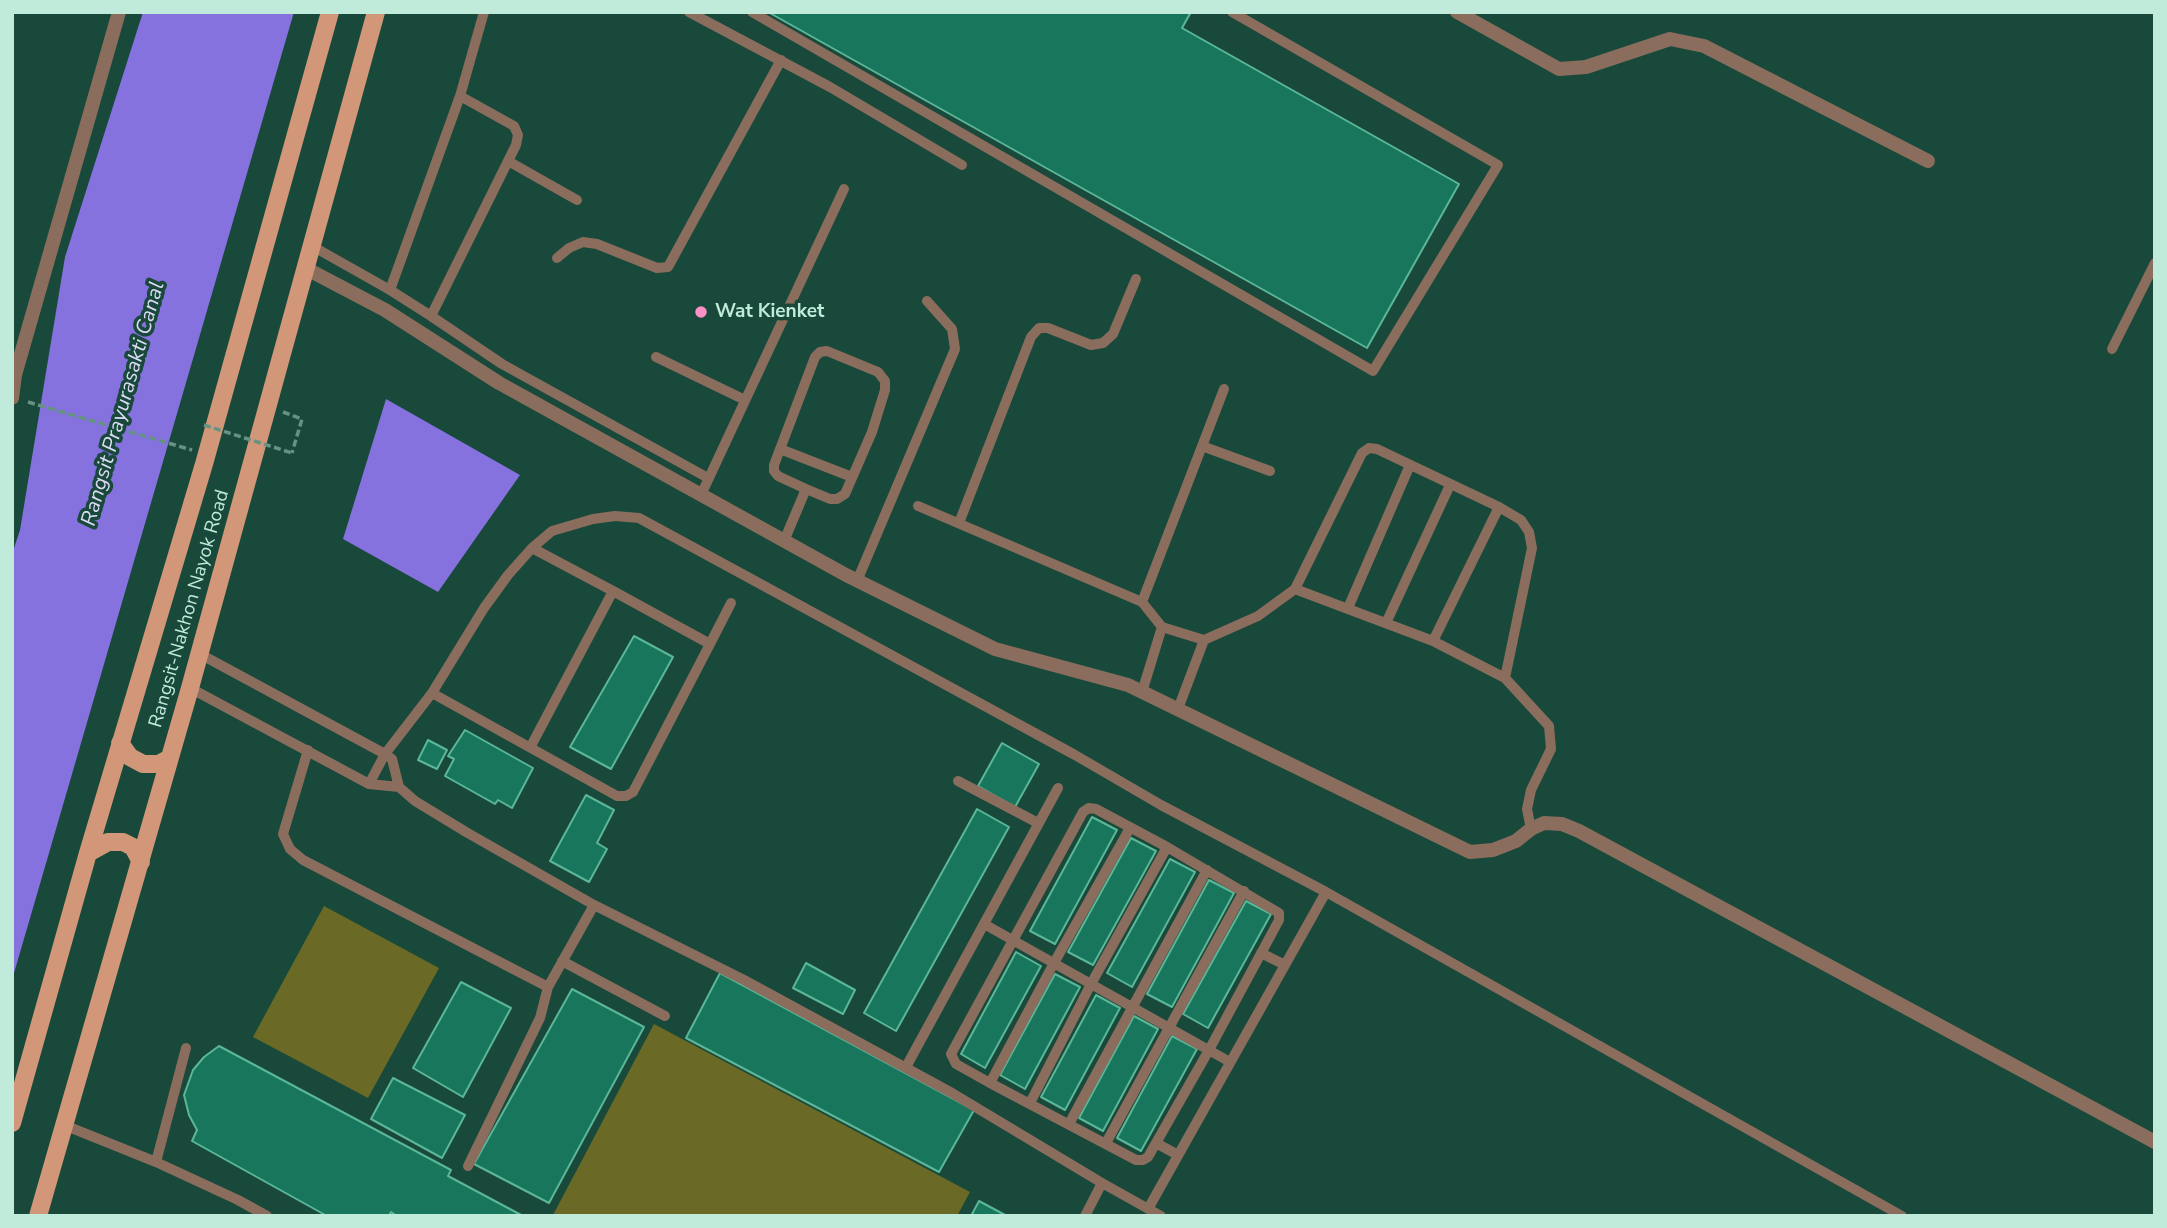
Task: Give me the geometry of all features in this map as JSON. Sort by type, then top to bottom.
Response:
[{"type":"main road","name":"Rangsit-Nakhon Nayok Road","points":[[12,1123],[120,743],[204,464],[330,12]]},
{"type":"main road","name":"Rangsit-Nakhon Nayok Road","points":[[38,1216],[200,654],[376,12]]},
{"type":"main road","points":[[120,743],[130,757],[144,764],[159,764],[170,758]]},
{"type":"main road","points":[[88,853],[108,842],[123,842],[133,847],[141,862]]},
{"type":"street","points":[[12,398],[15,374],[119,12]]},
{"type":"street","points":[[1457,12],[1559,69],[1587,67],[1670,39],[1704,46],[1928,161]]},
{"type":"street","points":[[305,268],[361,296],[499,383],[784,541],[857,581],[995,649],[1128,685],[1469,852],[1493,850],[1516,841],[1544,823],[1562,824],[2155,1142]]},
{"type":"lane","points":[[390,290],[460,96],[484,12]]},
{"type":"lane","points":[[689,12],[781,60],[962,165]]},
{"type":"lane","points":[[752,12],[1373,371],[1498,165],[1233,12]]},
{"type":"lane","points":[[556,258],[583,242],[597,244],[657,268],[668,267],[781,60]]},
{"type":"lane","points":[[431,316],[508,161],[518,135],[514,126],[460,96]]},
{"type":"lane","points":[[508,161],[577,200]]},
{"type":"lane","points":[[701,495],[844,189]]},
{"type":"lane","points":[[312,246],[390,290],[502,364],[709,478]]},
{"type":"lane","points":[[2112,349],[2155,263]]},
{"type":"lane","points":[[959,523],[1031,337],[1040,328],[1048,328],[1091,345],[1103,343],[1113,334],[1136,279]]},
{"type":"lane","points":[[857,581],[955,349],[952,329],[927,301]]},
{"type":"lane","points":[[827,351],[878,372],[884,381],[885,390],[872,432],[852,477],[845,494],[837,499],[830,499],[778,476],[774,471],[815,357],[820,352],[827,351]]},
{"type":"lane","points":[[656,357],[745,400]]},
{"type":"lane","points":[[1142,602],[1224,388]]},
{"type":"lane","points":[[1202,446],[1270,471]]},
{"type":"lane","points":[[918,506],[1142,602],[1162,627],[1204,640],[1258,616],[1295,589],[1362,453],[1369,448],[1377,449],[1499,507],[1521,520],[1529,532],[1532,548],[1505,678]]},
{"type":"lane","points":[[780,449],[852,477]]},
{"type":"lane","points":[[1348,608],[1410,465]]},
{"type":"lane","points":[[1386,623],[1450,485]]},
{"type":"lane","points":[[784,541],[806,489]]},
{"type":"lane","points":[[1433,641],[1499,507]]},
{"type":"lane","points":[[369,784],[385,754],[432,693],[484,608],[532,548],[552,531],[593,519],[615,516],[639,519],[1161,805],[1326,892],[1902,1216]]},
{"type":"lane","points":[[532,548],[710,644]]},
{"type":"lane","points":[[1295,589],[1433,641],[1505,678],[1549,726],[1551,748],[1531,790],[1527,809],[1531,829]]},
{"type":"lane","points":[[531,746],[613,591]]},
{"type":"lane","points":[[432,693],[617,796],[626,796],[633,792],[732,603]]},
{"type":"lane","points":[[1142,692],[1162,627]]},
{"type":"lane","points":[[1178,709],[1204,640]]},
{"type":"lane","points":[[200,654],[385,754],[392,759],[399,788]]},
{"type":"lane","points":[[190,688],[369,784],[399,788],[466,832],[594,905],[744,979],[905,1067],[1161,1216]]},
{"type":"lane","points":[[309,750],[283,834],[290,849],[303,860],[548,988]]},
{"type":"lane","points":[[958,781],[1038,823]]},
{"type":"lane","points":[[905,1067],[1058,788]]},
{"type":"lane","points":[[1089,808],[1096,809],[1167,848],[1244,891],[1279,914],[1279,920],[1148,1157],[1136,1160],[990,1083],[956,1063],[951,1054],[1083,812],[1089,808]]},
{"type":"lane","points":[[990,1083],[1130,828]]},
{"type":"lane","points":[[1030,1103],[1091,984],[1167,848]]},
{"type":"lane","points":[[1069,1124],[1207,870]]},
{"type":"lane","points":[[1106,1143],[1244,891]]},
{"type":"lane","points":[[1148,1209],[1326,892]]},
{"type":"lane","points":[[468,1166],[540,1018],[548,988],[594,905]]},
{"type":"lane","points":[[984,924],[1230,1062]]},
{"type":"lane","points":[[1261,953],[1285,965]]},
{"type":"lane","points":[[562,961],[665,1016]]},
{"type":"lane","points":[[156,1162],[186,1048]]},
{"type":"lane","points":[[64,1125],[156,1162],[267,1216]]},
{"type":"lane","points":[[1156,1143],[1178,1155]]},
{"type":"lane","points":[[1086,1216],[1102,1183]]},
{"type":"path","points":[[30,402],[180,448]]},
{"type":"path","points":[[204,425],[292,453],[302,419],[268,407]]},
{"type":"shaded area","points":[[324,906],[439,968],[368,1098],[253,1037]]},
{"type":"shaded area","points":[[654,1024],[970,1192],[957,1216],[553,1215]]},
{"type":"water","name":"Rangsit Prayurasakti Canal","points":[[143,12],[294,12],[12,980],[12,554],[20,530],[65,257]]},
{"type":"water","points":[[386,399],[520,475],[438,592],[343,539]]},
{"type":"building","points":[[768,12],[1191,12],[1182,28],[1459,184],[1367,348]]},
{"type":"building","points":[[634,636],[673,657],[611,769],[570,747]]},
{"type":"building","points":[[465,730],[533,768],[512,808],[498,800],[495,804],[445,776],[454,759],[448,756]]},
{"type":"building","points":[[428,740],[447,750],[437,769],[418,760]]},
{"type":"building","points":[[1002,743],[1039,764],[1015,807],[978,786]]},
{"type":"building","points":[[586,795],[614,810],[597,843],[607,849],[589,882],[550,861]]},
{"type":"building","points":[[977,809],[1009,827],[896,1031],[864,1013]]},
{"type":"building","points":[[1092,817],[1117,830],[1055,944],[1030,931]]},
{"type":"building","points":[[1131,838],[1156,851],[1093,965],[1068,952]]},
{"type":"building","points":[[1170,859],[1195,872],[1132,987],[1107,973]]},
{"type":"building","points":[[1209,880],[1234,893],[1172,1007],[1147,994]]},
{"type":"building","points":[[1246,901],[1271,914],[1208,1028],[1183,1014]]},
{"type":"building","points":[[1016,952],[1041,966],[985,1068],[961,1054]]},
{"type":"building","points":[[806,963],[855,990],[843,1014],[793,988]]},
{"type":"building","points":[[720,973],[974,1110],[939,1172],[686,1038]]},
{"type":"building","points":[[1055,974],[1080,987],[1025,1089],[1000,1075]]},
{"type":"building","points":[[461,982],[511,1008],[463,1097],[413,1068]]},
{"type":"building","points":[[572,989],[644,1027],[549,1203],[474,1164]]},
{"type":"building","points":[[1096,995],[1120,1008],[1065,1110],[1041,1097]]},
{"type":"building","points":[[1134,1016],[1158,1029],[1103,1131],[1079,1118]]},
{"type":"building","points":[[1172,1036],[1197,1049],[1141,1151],[1117,1138]]},
{"type":"building","points":[[219,1046],[451,1170],[448,1176],[523,1216],[397,1216],[391,1212],[389,1216],[327,1216],[192,1141],[197,1130],[189,1115],[184,1095],[193,1070]]},
{"type":"building","points":[[393,1078],[465,1115],[442,1158],[371,1119]]},
{"type":"building","points":[[979,1201],[1007,1216],[971,1216]]},
{"type":"place","name":"Wat Kienket","points":[[701,312]]}]
